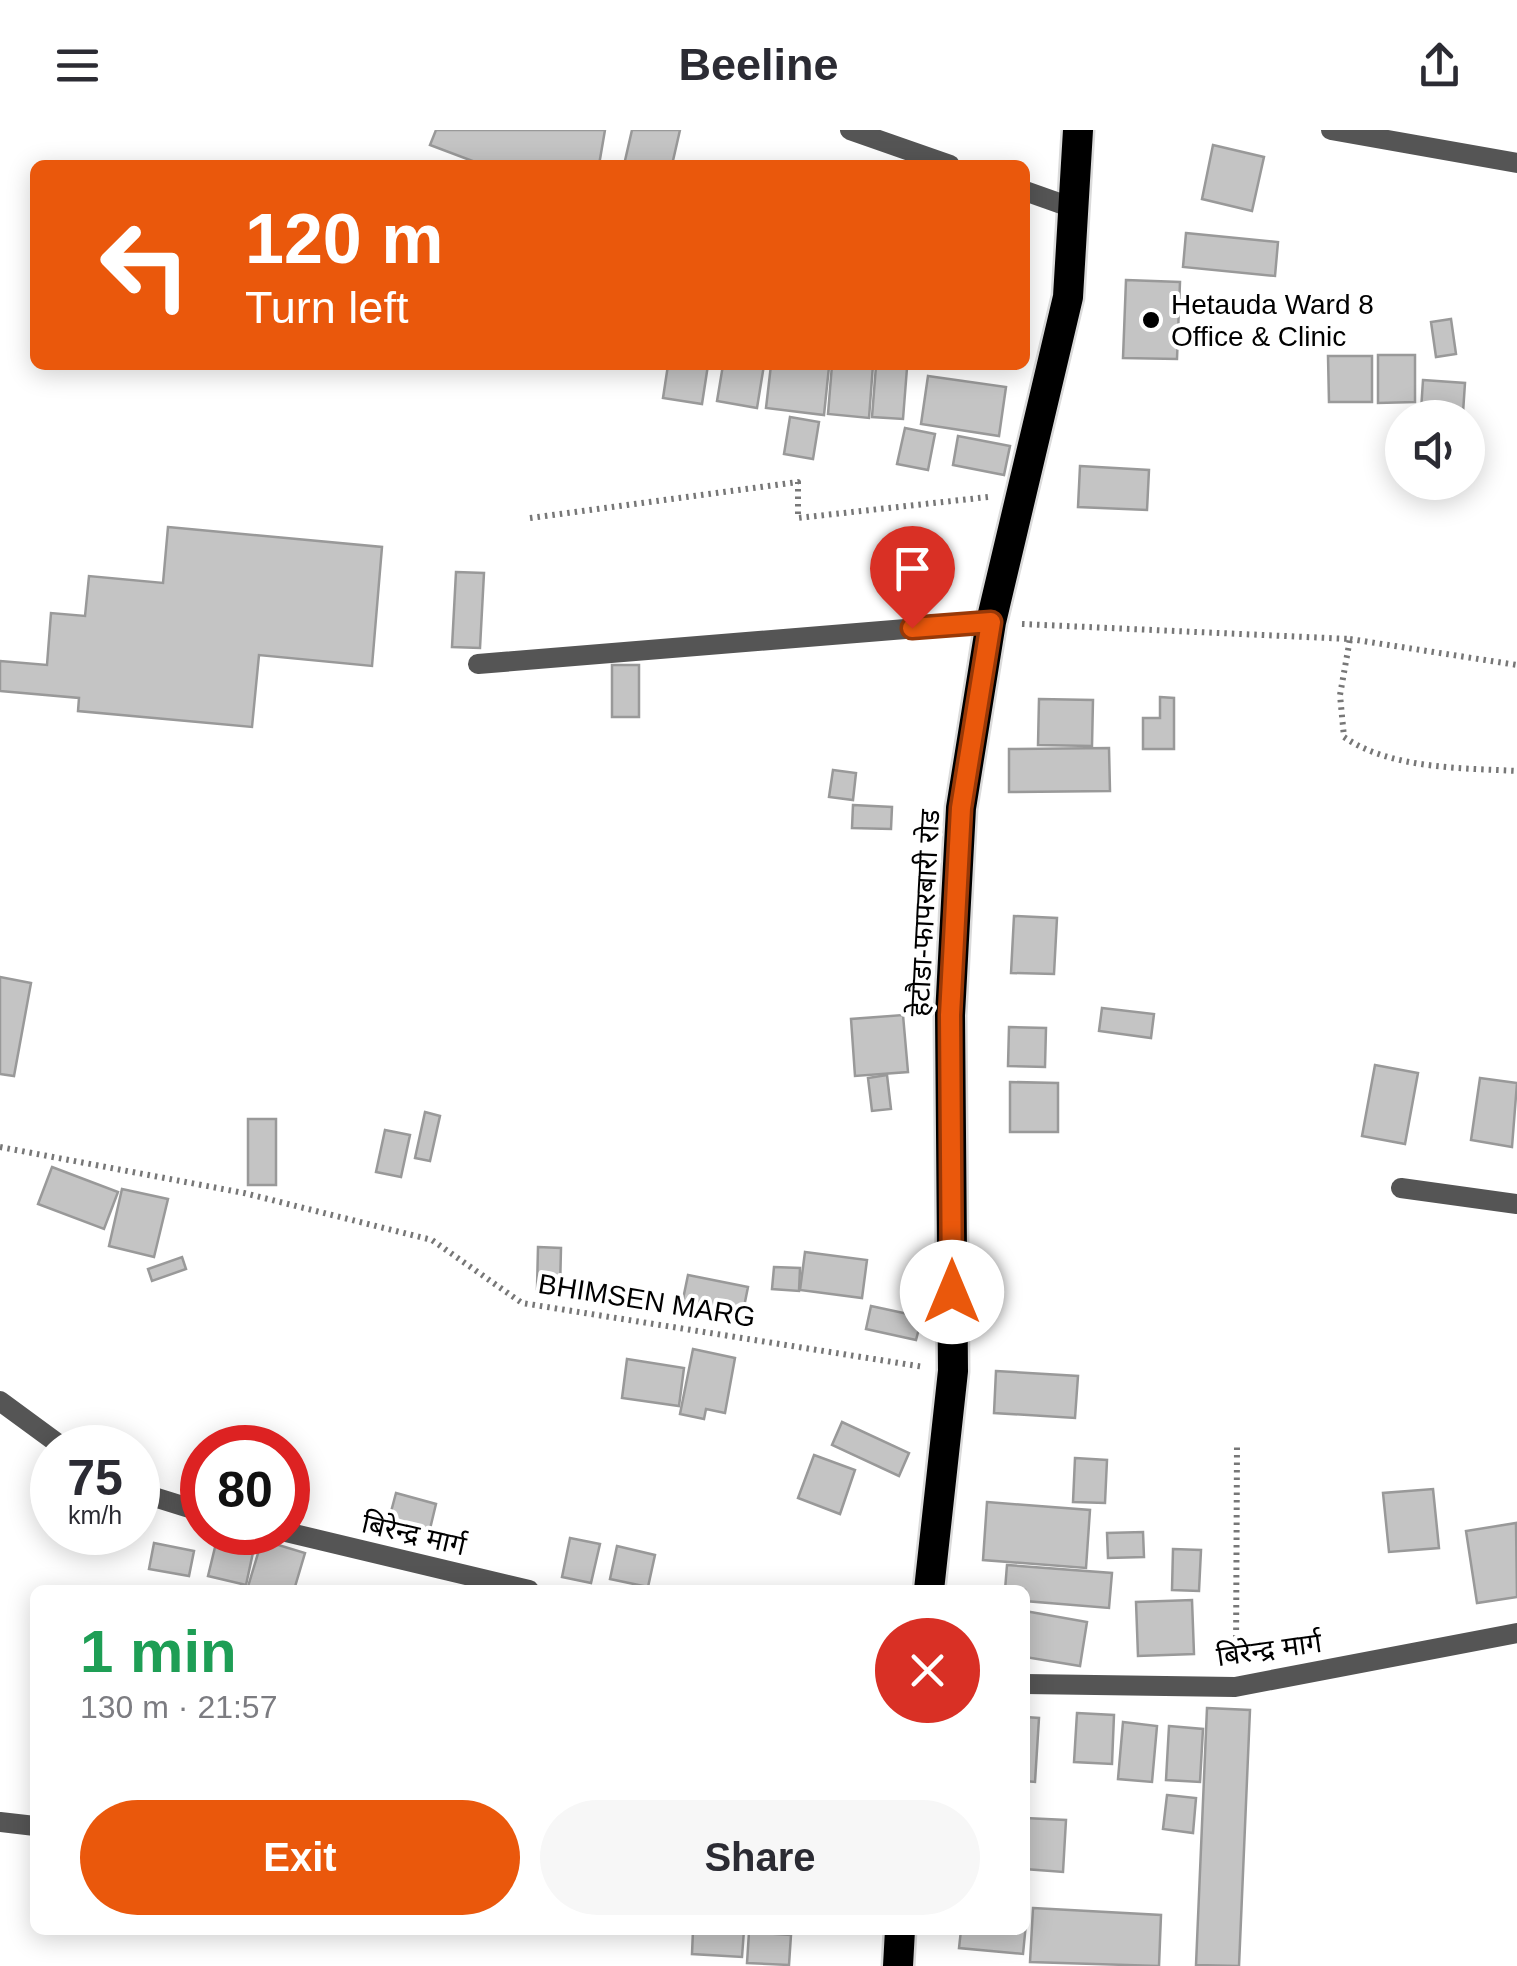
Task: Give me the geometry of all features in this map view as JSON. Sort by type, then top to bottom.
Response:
[{"type":"highway","name":"हेटौडा-फापरबारी रोड","points":[[930,1585],[953,1371],[950,1015],[961,808],[991,622],[1018,494],[1068,297],[1078,130]]},
{"type":"highway","points":[[898,1966],[900,1935]]},
{"type":"street","points":[[850,130],[936,160]]},
{"type":"street","points":[[1331,130],[1517,163]]},
{"type":"street","points":[[1030,193],[1072,208]]},
{"type":"street","points":[[478,664],[991,622]]},
{"type":"street","points":[[1401,1188],[1517,1204]]},
{"type":"street","points":[[0,1402],[32,1425]]},
{"type":"street","name":"बिरेन्द्र मार्ग","points":[[310,1538],[508,1585]]},
{"type":"street","name":"बिरेन्द्र मार्ग","points":[[1030,1684],[1236,1686],[1517,1633]]},
{"type":"street","points":[[0,1822],[30,1825]]},
{"type":"path","points":[[530,518],[798,482],[798,518],[1018,494]]},
{"type":"path","points":[[991,622],[1350,639],[1517,665]]},
{"type":"path","points":[[1350,639],[1340,696],[1344,737],[1360,748],[1440,766],[1517,771]]},
{"type":"path","name":"BHIMSEN MARG","points":[[0,1147],[244,1193],[432,1240],[522,1303],[953,1371]]},
{"type":"path","points":[[1236,1686],[1237,1444]]},
{"type":"building","points":[[436,130],[605,130],[600,160],[470,160],[430,145]]},
{"type":"building","points":[[632,130],[680,130],[673,160],[625,160]]},
{"type":"building","points":[[1213,145],[1264,157],[1252,211],[1202,199]]},
{"type":"building","points":[[1186,233],[1278,242],[1275,276],[1183,267]]},
{"type":"building","name":"Hetauda Ward 8 Office & Clinic","points":[[1126,280],[1180,282],[1177,359],[1123,358]]},
{"type":"building","points":[[1451,319],[1456,354],[1436,357],[1431,322]]},
{"type":"building","points":[[1378,355],[1415,355],[1415,400],[1378,403]]},
{"type":"building","points":[[1328,356],[1372,356],[1372,402],[1329,402]]},
{"type":"building","points":[[667,370],[707,370],[702,404],[663,398]]},
{"type":"building","points":[[722,370],[763,370],[757,408],[717,401]]},
{"type":"building","points":[[770,370],[829,370],[824,415],[766,408]]},
{"type":"building","points":[[832,370],[873,370],[869,418],[828,414]]},
{"type":"building","points":[[876,370],[907,370],[903,419],[872,417]]},
{"type":"building","points":[[928,376],[1006,387],[999,436],[921,424]]},
{"type":"building","points":[[1423,380],[1465,383],[1464,400],[1422,400]]},
{"type":"building","points":[[790,417],[819,422],[813,459],[784,454]]},
{"type":"building","points":[[905,428],[935,434],[928,470],[897,464]]},
{"type":"building","points":[[958,436],[1010,446],[1004,475],[953,465]]},
{"type":"building","points":[[1080,466],[1149,470],[1147,510],[1078,507]]},
{"type":"building","points":[[168,527],[382,547],[372,666],[259,655],[252,727],[78,711],[79,698],[0,691],[0,661],[47,665],[51,613],[85,616],[89,576],[163,583]]},
{"type":"building","points":[[456,572],[484,573],[480,648],[452,647]]},
{"type":"building","points":[[612,665],[639,665],[639,717],[612,717]]},
{"type":"building","points":[[1160,697],[1174,698],[1174,749],[1143,749],[1143,718],[1160,718]]},
{"type":"building","points":[[1039,699],[1093,700],[1092,746],[1038,745]]},
{"type":"building","points":[[1109,748],[1110,791],[1009,792],[1009,749]]},
{"type":"building","points":[[833,770],[856,773],[853,800],[829,797]]},
{"type":"building","points":[[853,805],[892,807],[891,829],[852,828]]},
{"type":"building","points":[[1014,916],[1057,918],[1054,974],[1011,973]]},
{"type":"building","points":[[0,977],[31,983],[14,1076],[0,1074]]},
{"type":"building","points":[[1102,1008],[1154,1014],[1151,1038],[1099,1031]]},
{"type":"building","points":[[903,1015],[908,1072],[855,1076],[851,1019]]},
{"type":"building","points":[[1009,1027],[1046,1028],[1045,1067],[1008,1066]]},
{"type":"building","points":[[1375,1065],[1418,1073],[1405,1144],[1362,1136]]},
{"type":"building","points":[[887,1075],[891,1109],[872,1111],[868,1078]]},
{"type":"building","points":[[1480,1078],[1517,1083],[1512,1147],[1471,1140]]},
{"type":"building","points":[[1010,1082],[1058,1083],[1058,1132],[1010,1132]]},
{"type":"building","points":[[425,1112],[440,1116],[430,1161],[415,1158]]},
{"type":"building","points":[[248,1119],[276,1119],[276,1185],[248,1185]]},
{"type":"building","points":[[385,1130],[410,1135],[401,1177],[376,1172]]},
{"type":"building","points":[[52,1167],[118,1192],[104,1229],[38,1204]]},
{"type":"building","points":[[122,1189],[168,1199],[154,1257],[109,1246]]},
{"type":"building","points":[[538,1247],[561,1248],[560,1290],[537,1289]]},
{"type":"building","points":[[805,1252],[867,1260],[862,1298],[800,1290]]},
{"type":"building","points":[[182,1257],[186,1269],[152,1281],[148,1269]]},
{"type":"building","points":[[774,1267],[800,1268],[799,1291],[772,1289]]},
{"type":"building","points":[[688,1275],[748,1287],[742,1317],[682,1304]]},
{"type":"building","points":[[871,1306],[922,1317],[916,1340],[866,1329]]},
{"type":"building","points":[[693,1349],[735,1358],[725,1413],[706,1409],[704,1419],[680,1414]]},
{"type":"building","points":[[627,1359],[684,1368],[679,1406],[622,1398]]},
{"type":"building","points":[[996,1371],[1078,1376],[1075,1418],[994,1413]]},
{"type":"building","points":[[842,1422],[909,1453],[899,1476],[832,1445]]},
{"type":"building","points":[[814,1455],[855,1470],[840,1514],[798,1498]]},
{"type":"building","points":[[1075,1458],[1107,1460],[1105,1503],[1073,1502]]},
{"type":"building","points":[[1433,1489],[1439,1548],[1389,1552],[1383,1493]]},
{"type":"building","points":[[396,1493],[436,1504],[429,1533],[388,1523]]},
{"type":"building","points":[[987,1502],[1090,1510],[1086,1568],[983,1560]]},
{"type":"building","points":[[1516,1523],[1517,1597],[1477,1603],[1466,1531]]},
{"type":"building","points":[[1143,1532],[1144,1557],[1108,1558],[1107,1533]]},
{"type":"building","points":[[570,1538],[600,1544],[591,1583],[562,1577]]},
{"type":"building","points":[[160,1544],[180,1548],[180,1555],[193,1555],[189,1576],[149,1569],[152,1555],[160,1555]]},
{"type":"building","points":[[617,1546],[655,1555],[648,1585],[610,1579]]},
{"type":"building","points":[[1173,1549],[1201,1550],[1199,1591],[1172,1590]]},
{"type":"building","points":[[213,1555],[252,1555],[246,1585],[208,1576]]},
{"type":"building","points":[[258,1555],[304,1555],[295,1585],[248,1585]]},
{"type":"building","points":[[1007,1565],[1112,1573],[1109,1608],[1030,1601],[1030,1585],[1005,1585]]},
{"type":"building","points":[[1192,1600],[1194,1654],[1138,1656],[1136,1602]]},
{"type":"building","points":[[1030,1612],[1087,1622],[1080,1666],[1030,1658]]},
{"type":"building","points":[[1207,1708],[1250,1710],[1239,1966],[1196,1965]]},
{"type":"building","points":[[1077,1713],[1114,1715],[1112,1764],[1074,1762]]},
{"type":"building","points":[[1030,1717],[1039,1718],[1035,1782],[1030,1782]]},
{"type":"building","points":[[1123,1722],[1157,1726],[1152,1782],[1118,1779]]},
{"type":"building","points":[[1169,1726],[1203,1729],[1200,1782],[1166,1780]]},
{"type":"building","points":[[1167,1795],[1196,1798],[1193,1833],[1163,1829]]},
{"type":"building","points":[[1030,1818],[1066,1820],[1063,1872],[1030,1869]]},
{"type":"building","points":[[1033,1908],[1161,1915],[1159,1966],[1030,1962]]},
{"type":"building","points":[[693,1935],[744,1935],[742,1957],[692,1954]]},
{"type":"building","points":[[749,1935],[791,1935],[789,1965],[747,1963]]},
{"type":"building","points":[[960,1935],[1025,1935],[1023,1954],[959,1948]]},
{"type":"place","name":"Hetauda Ward 8 Office & Clinic","points":[[1151,320]]},
{"type":"route","points":[[912,628],[991,622],[961,808],[950,1015],[952,1292]]}]
